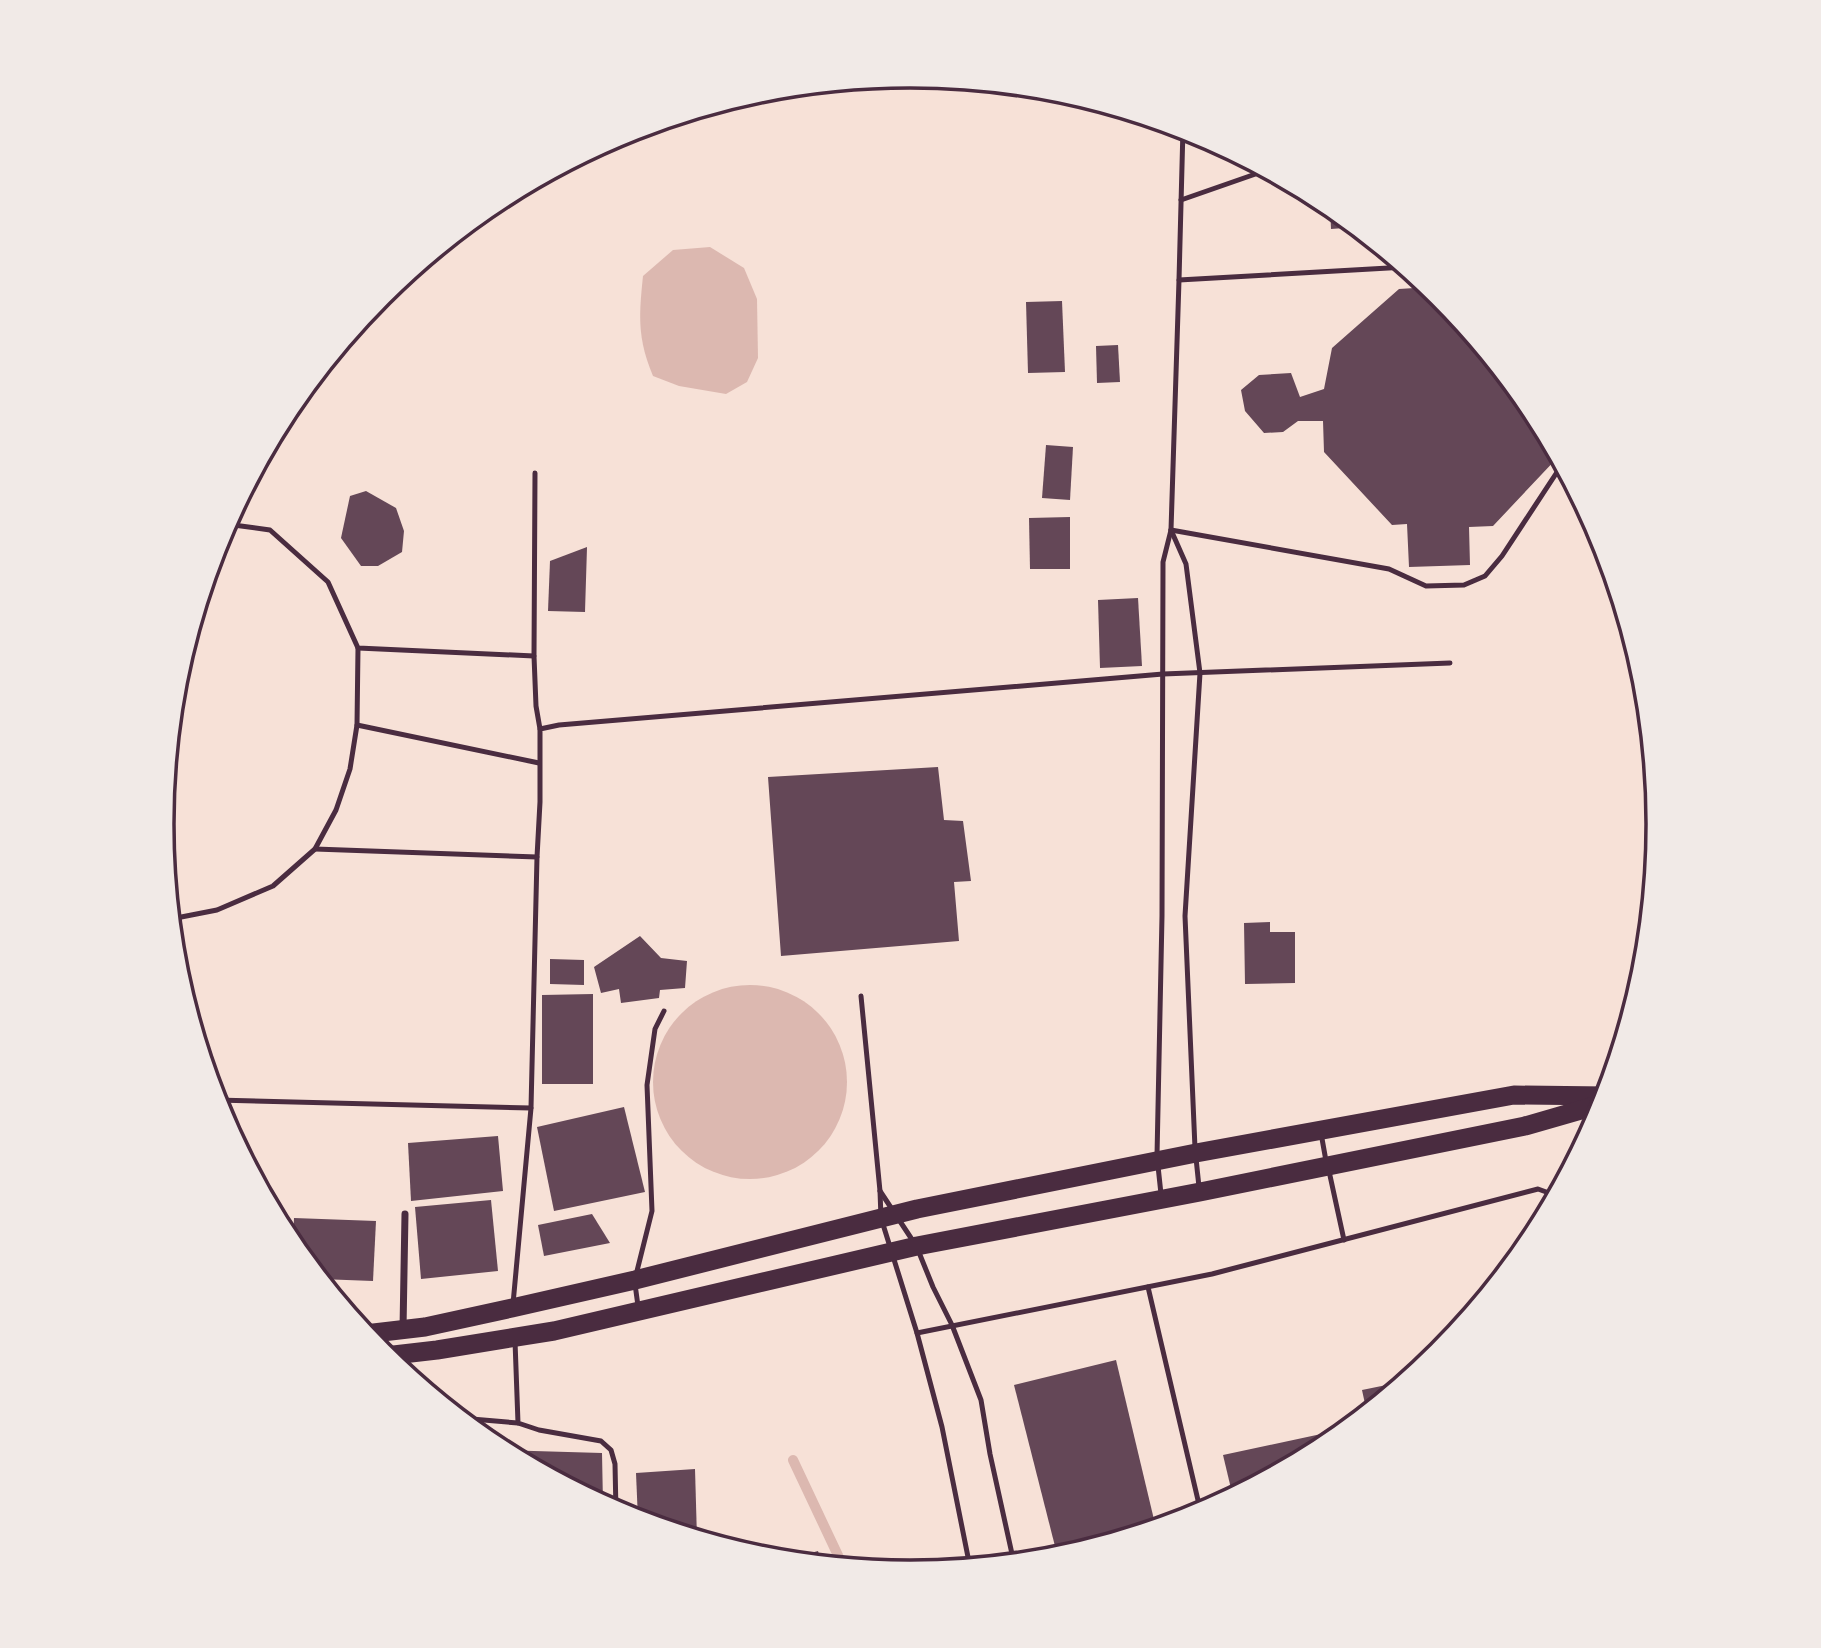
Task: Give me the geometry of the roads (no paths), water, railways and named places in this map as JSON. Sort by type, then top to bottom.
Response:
[{"type":"highway","points":[[398,1352],[513,1323],[635,1280],[888,1216],[1196,1153],[1514,1095],[1595,1096]]},
{"type":"highway","points":[[378,1332],[513,1323],[554,1331],[916,1246],[1328,1167],[1525,1126],[1590,1107]]},
{"type":"street","points":[[403,1329],[405,1214]]},
{"type":"lane","points":[[1162,1200],[1157,1161],[1162,916],[1163,562],[1171,530],[1182,140]]},
{"type":"lane","points":[[1181,200],[1256,174]]},
{"type":"lane","points":[[1180,279],[1393,268]]},
{"type":"lane","points":[[1171,530],[1389,569],[1426,586],[1464,586],[1485,576],[1502,556],[1557,472]]},
{"type":"lane","points":[[518,1423],[513,1323],[531,1108],[540,802],[540,729],[536,706],[534,656],[535,473]]},
{"type":"lane","points":[[180,917],[217,910],[273,886],[315,849],[336,810],[350,769],[357,725],[358,648],[328,582],[270,530],[237,526]]},
{"type":"lane","points":[[1171,530],[1186,564],[1200,673],[1185,916],[1200,1192]]},
{"type":"lane","points":[[358,648],[534,656]]},
{"type":"lane","points":[[540,729],[559,725],[1163,674],[1450,663]]},
{"type":"lane","points":[[357,725],[539,763]]},
{"type":"lane","points":[[315,849],[537,857]]},
{"type":"lane","points":[[861,996],[880,1191],[888,1216],[892,1253],[942,1427],[968,1558]]},
{"type":"lane","points":[[638,1312],[635,1280],[652,1211],[647,1085],[655,1029],[664,1012]]},
{"type":"lane","points":[[228,1100],[531,1108]]},
{"type":"lane","points":[[1320,1130],[1344,1240]]},
{"type":"lane","points":[[917,1333],[1212,1274],[1538,1189],[1548,1193]]},
{"type":"lane","points":[[880,1191],[888,1216],[916,1246],[981,1399],[1012,1553]]},
{"type":"lane","points":[[1148,1287],[1199,1501]]},
{"type":"lane","points":[[478,1420],[518,1423],[539,1430],[601,1441],[611,1450],[615,1464],[616,1498]]},
{"type":"waterway","points":[[793,1460],[839,1557]]}]
